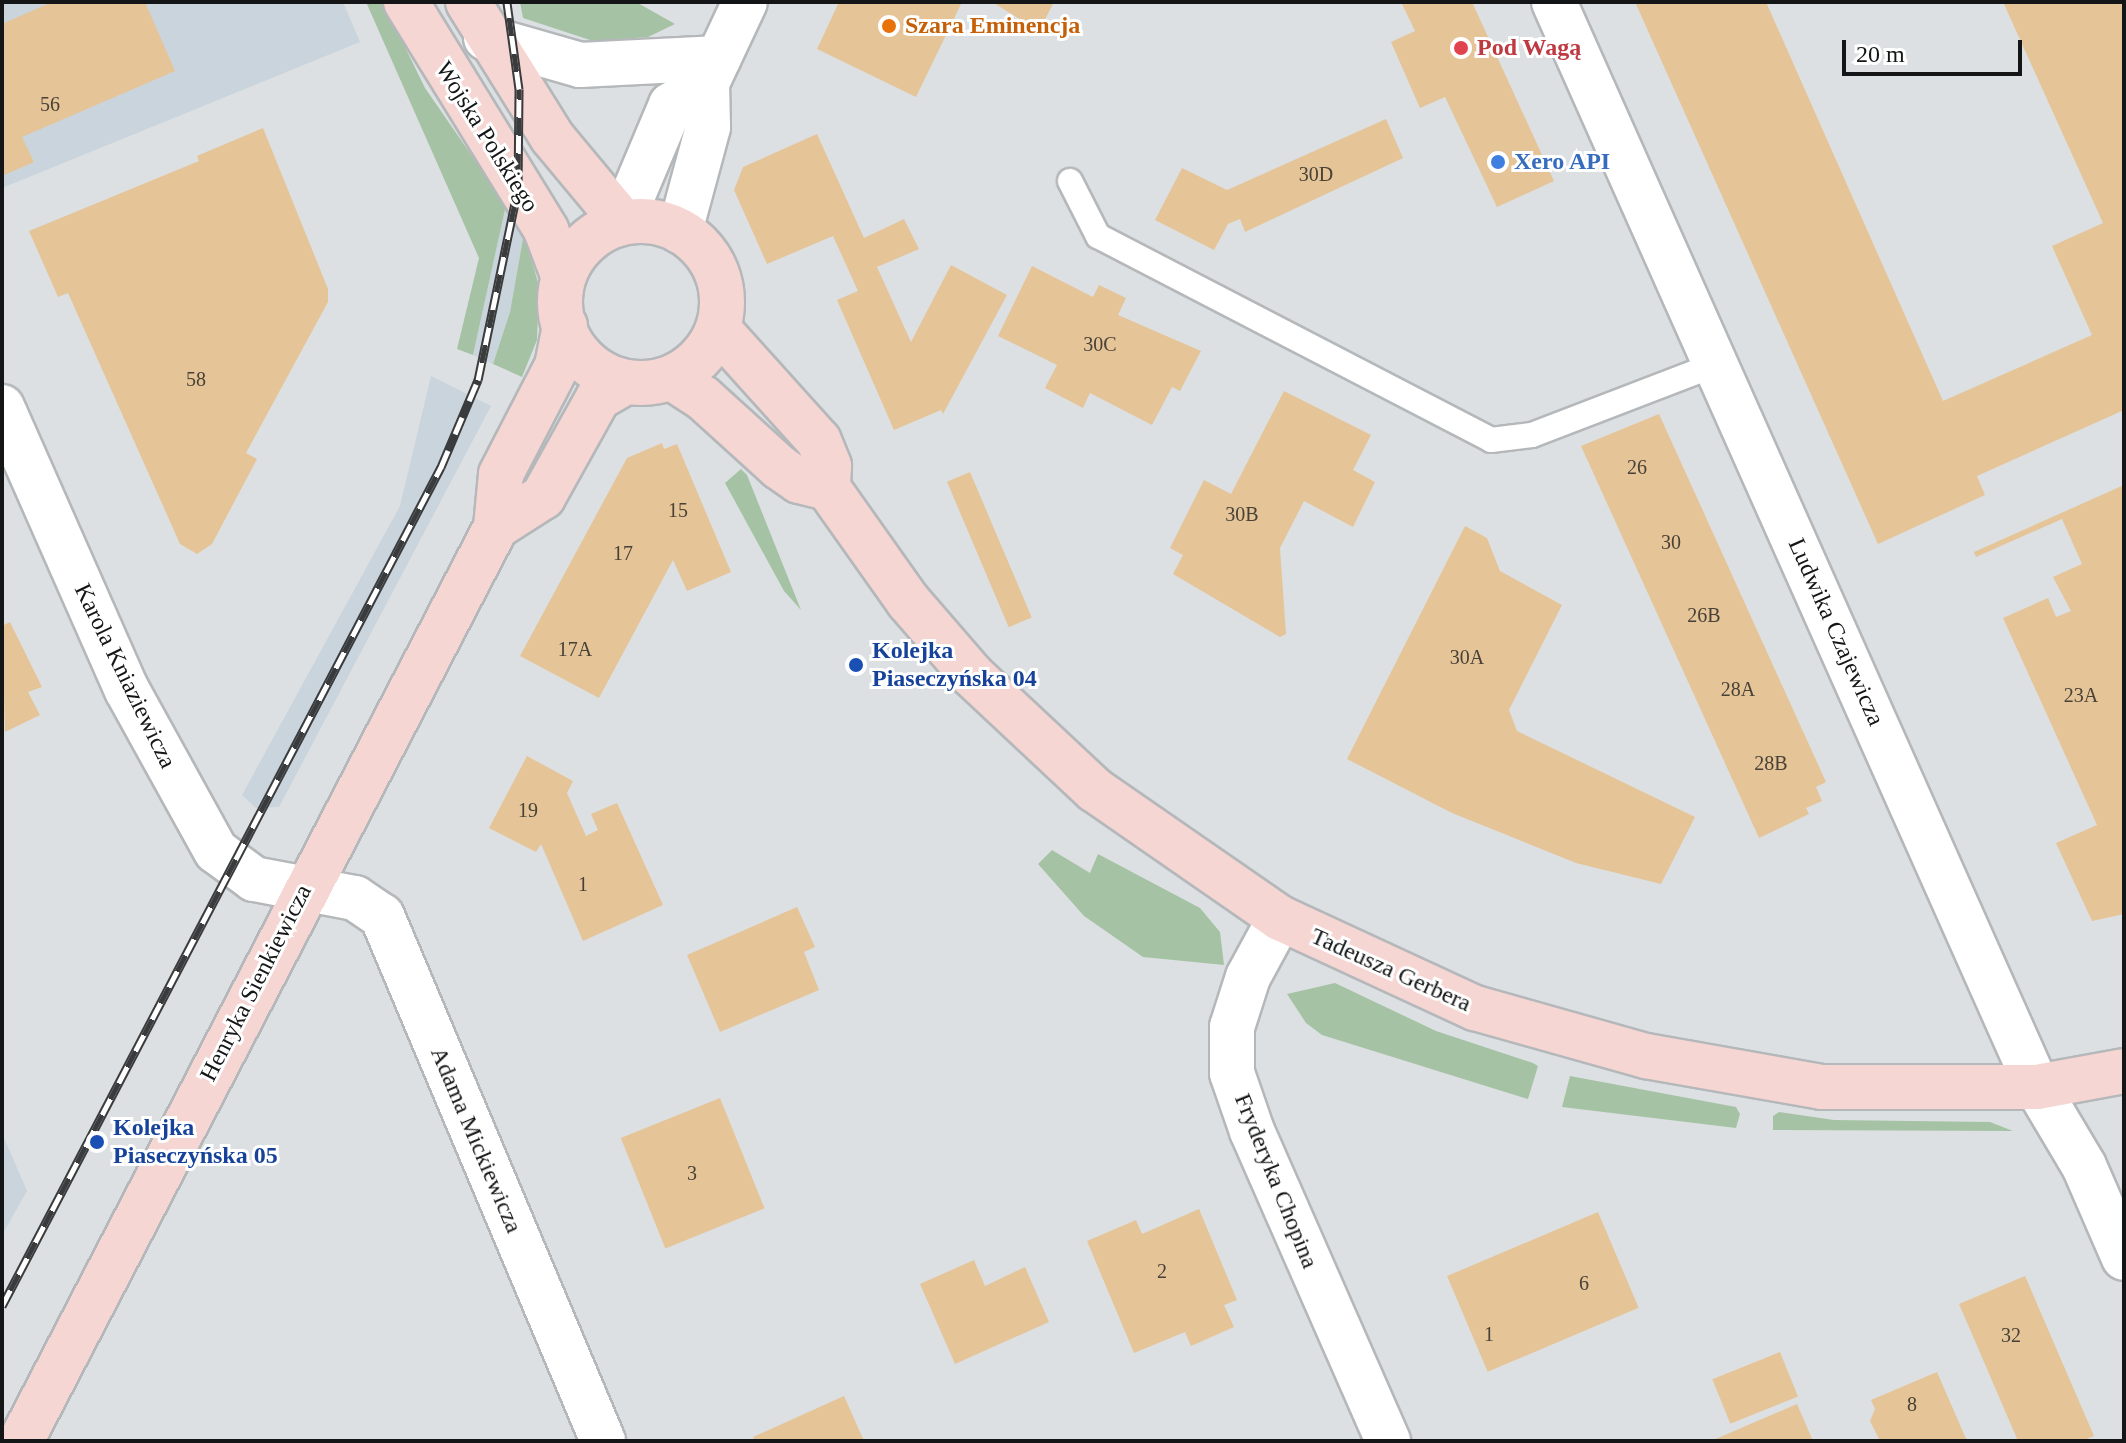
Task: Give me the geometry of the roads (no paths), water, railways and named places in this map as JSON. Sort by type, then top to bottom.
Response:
[{"type":"street","name":"Wojska Polskiego","points":[[406,2],[546,230],[563,275]]},
{"type":"street","points":[[680,231],[708,127],[713,70],[745,2]]},
{"type":"street","name":"Ludwika Czajewicza","points":[[1554,2],[2037,1087],[2084,1166],[2124,1258]]},
{"type":"street","points":[[477,20],[552,137],[622,221]]},
{"type":"street","points":[[477,20],[580,65],[713,70]]},
{"type":"street","points":[[622,221],[671,105],[713,70]]},
{"type":"street","points":[[639,218],[680,231],[696,244],[712,272],[722,305],[719,330],[704,358],[672,378],[626,382],[587,364],[565,326],[563,275],[586,240],[622,221],[639,218]]},
{"type":"street","name":"Henryka Sienkiewicza","points":[[21,1441],[306,886],[496,527],[501,474],[557,366],[565,326]]},
{"type":"street","name":"Tadeusza Gerbera","points":[[719,330],[819,441],[829,466],[828,488],[908,601],[1049,751],[1095,790],[1280,918],[1475,1008],[1646,1056],[1821,1087],[2037,1087],[2124,1071]]},
{"type":"street","points":[[672,378],[703,398],[779,467],[799,481],[828,488]]},
{"type":"street","name":"Henryka Sienkiewicza","points":[[496,527],[543,497],[598,398],[626,382]]},
{"type":"street","name":"Karola Kniaziewicza","points":[[2,407],[127,690],[216,851],[254,879],[306,886]]},
{"type":"street","name":"Adama Mickiewicza","points":[[306,886],[355,898],[382,916],[603,1441]]},
{"type":"street","name":"Fryderyka Chopina","points":[[1280,918],[1248,977],[1232,1027],[1232,1073],[1252,1131],[1388,1441]]},
{"type":"lane","points":[[1070,181],[1098,236],[1491,440],[1532,435],[1717,364]]},
{"type":"railway","points":[[2,1306],[441,467],[478,380],[518,189],[519,89],[507,2]]},
{"type":"place","name":"Szara Eminencja","points":[[889,26]]},
{"type":"place","name":"Pod Wagą","points":[[1461,48]]},
{"type":"place","name":"Xero API","points":[[1498,162]]},
{"type":"place","name":"Kolejka Piaseczyńska 04","points":[[856,665]]},
{"type":"place","name":"Kolejka Piaseczyńska 05","points":[[97,1142]]}]
